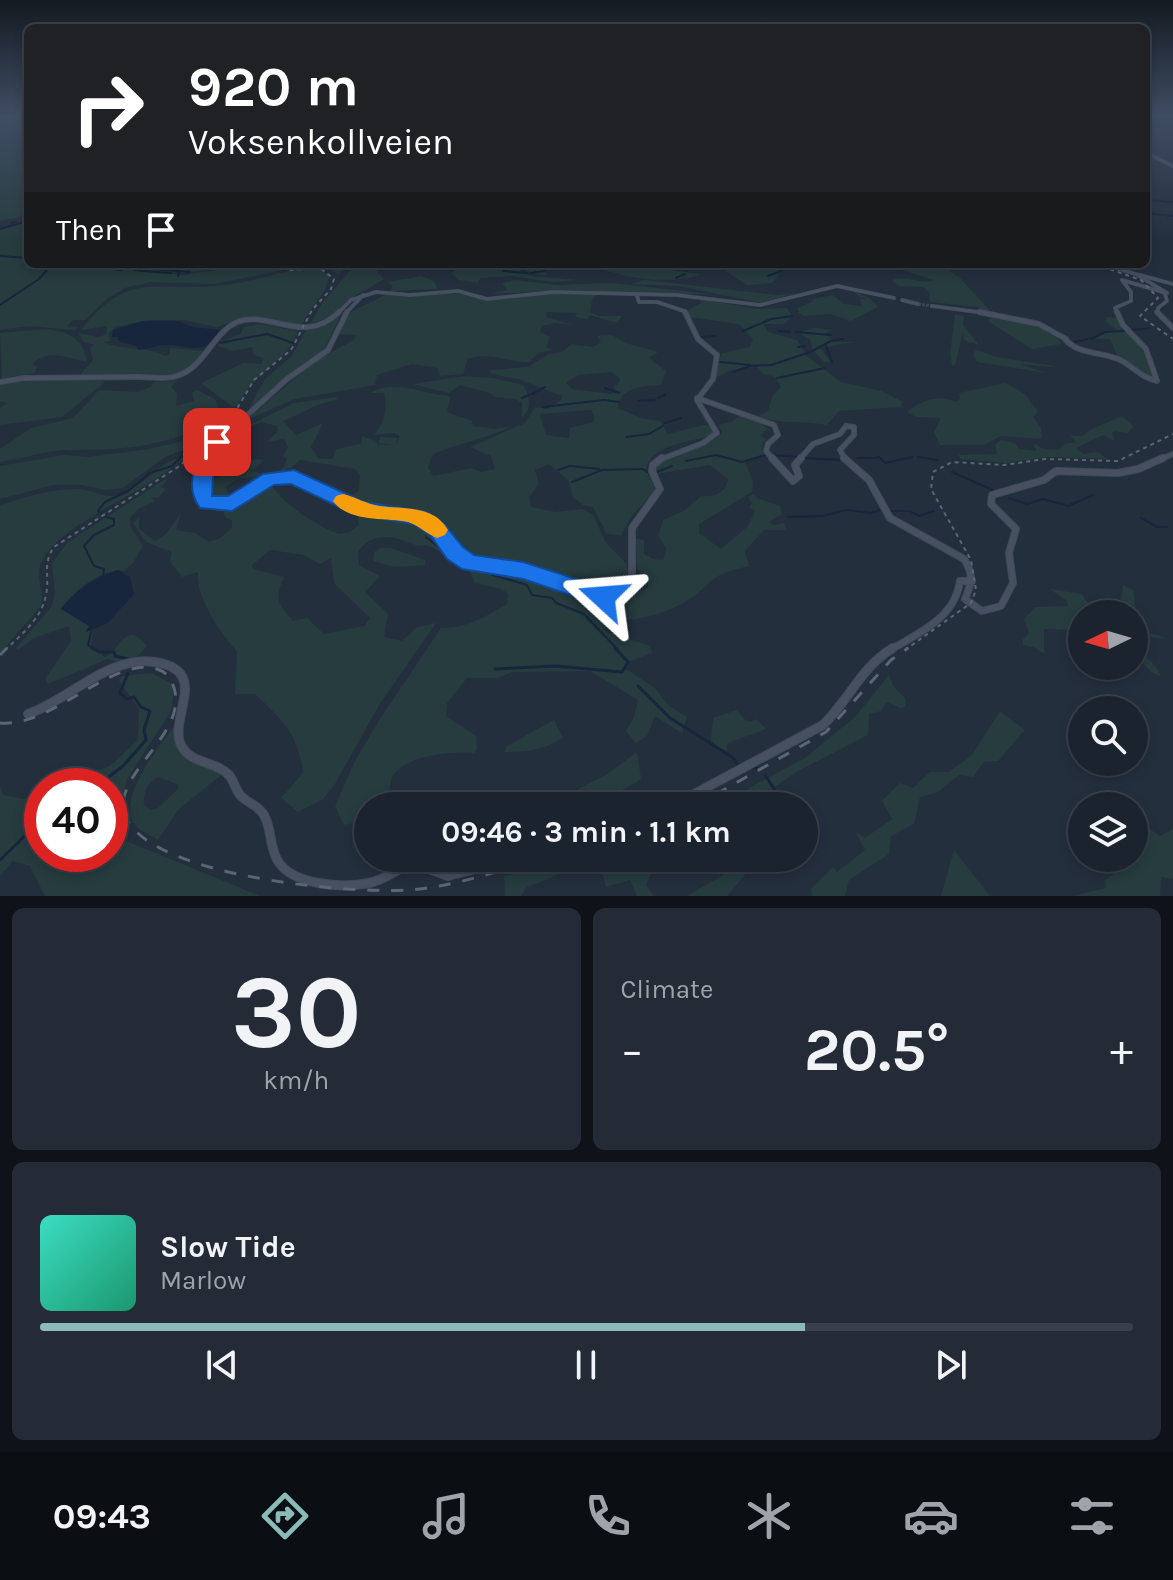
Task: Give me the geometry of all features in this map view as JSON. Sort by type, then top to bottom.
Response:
[{"type":"street","points":[[1115,268],[1173,284]]},
{"type":"street","points":[[1141,276],[1166,290],[1164,294]]},
{"type":"street","points":[[932,306],[1038,325],[1064,338],[1073,348],[1119,359],[1147,379],[1157,381],[1146,349],[1123,325],[1115,308],[1131,301],[1131,292],[1122,280],[1164,294],[1168,299],[1157,313],[1173,328]]},
{"type":"street","points":[[0,382],[28,378],[176,377],[203,361],[225,331],[236,322],[253,319],[283,328],[317,325],[330,320],[351,300],[363,295],[458,291],[484,299],[554,292],[676,295],[763,305],[821,288],[841,286],[894,298]]},
{"type":"street","points":[[363,295],[343,317],[328,350],[290,376],[234,426],[206,456],[201,495],[207,503],[232,504],[270,479],[294,477],[361,509],[419,517],[438,530],[455,553],[469,563],[523,570],[610,597],[624,592],[632,583],[632,528],[660,489],[652,471],[653,465],[669,453],[717,434],[716,426],[697,398]]},
{"type":"street","points":[[637,296],[636,300],[640,303],[657,302],[683,310],[699,340],[717,355],[713,379],[697,398]]},
{"type":"street","points":[[902,300],[918,304]]},
{"type":"street","points":[[697,398],[774,425],[778,435],[768,444],[766,451],[793,481],[799,476],[795,465],[813,444],[840,434],[846,426],[854,427],[856,432],[840,453],[867,478],[885,513],[901,527],[960,555],[970,568],[972,581],[965,599],[984,612],[1001,606],[1013,583],[1009,556],[1016,529],[990,503],[993,494],[1044,480],[1055,471],[1078,475],[1120,472],[1143,467],[1173,454]]},
{"type":"street","points":[[703,792],[823,725],[840,709],[872,663],[940,619],[956,601],[960,581],[972,581]]},
{"type":"street","points":[[28,714],[50,707],[120,667],[146,662],[164,664],[180,675],[187,691],[180,736],[182,748],[189,755],[226,772],[241,796],[259,808],[277,860],[292,874],[307,879],[361,884],[394,872]]},
{"type":"street","points":[[437,872],[448,876],[463,872]]},
{"type":"green space","points":[[0,158],[24,158],[24,216],[0,221]]},
{"type":"green space","points":[[24,223],[24,268],[221,268],[188,273],[140,271],[184,275],[229,268],[293,268],[214,284],[150,282],[125,288],[108,298],[85,320],[73,320],[67,326],[78,327],[75,330],[28,326],[0,330],[0,230]]},
{"type":"green space","points":[[300,268],[317,268],[329,275],[325,289],[302,325],[290,326],[251,316],[217,327],[184,320],[148,320],[115,327],[109,333],[110,341],[104,342],[110,345],[165,356],[170,354],[170,348],[205,351],[199,362],[180,373],[165,376],[80,375],[93,360],[90,347],[95,345],[84,342],[78,333],[99,337],[106,334],[107,326],[81,330],[98,311],[127,291],[226,285]]},
{"type":"green space","points":[[328,268],[347,268],[338,275]]},
{"type":"green space","points":[[353,268],[378,268],[377,272],[384,279],[348,300],[329,318],[311,323],[322,303]]},
{"type":"green space","points":[[458,268],[507,268],[531,276],[579,280],[553,282],[512,276],[480,278],[478,283],[459,280],[451,273]]},
{"type":"green space","points":[[516,268],[541,268],[548,275]]},
{"type":"green space","points":[[660,268],[701,274],[678,279],[651,279],[601,269]]},
{"type":"green space","points":[[707,268],[774,268],[781,272],[772,283],[747,285],[722,269]]},
{"type":"green space","points":[[894,268],[950,268],[994,315],[974,311],[981,310],[978,307],[930,302],[929,292],[924,287],[898,286],[892,280],[934,280]]},
{"type":"green space","points":[[421,276],[434,281],[438,289],[391,291],[392,286],[387,282]]},
{"type":"green space","points":[[515,280],[558,285],[612,283],[711,294],[576,290],[491,294],[507,290],[502,283]]},
{"type":"green space","points":[[645,280],[777,295],[797,293],[761,303],[679,286],[631,284]]},
{"type":"green space","points":[[853,291],[871,299],[878,307],[851,321],[830,314],[804,316],[797,308],[813,299],[833,295],[844,304],[862,306],[860,299],[868,299],[859,297]]},
{"type":"green space","points":[[548,293],[596,295],[590,312],[599,316],[622,316],[617,323],[590,315],[587,319],[575,317],[577,313],[547,312],[546,317],[573,325],[554,323],[542,326],[540,332],[550,337],[546,348],[554,349],[539,353],[529,362],[476,357],[468,359],[463,374],[440,376],[437,368],[412,364],[377,375],[375,385],[294,399],[245,421],[315,361],[354,340],[356,335],[337,334],[351,312],[385,295],[458,294],[495,300]]},
{"type":"green space","points":[[699,299],[757,309],[787,308],[792,316],[784,324],[763,324],[768,332],[797,340],[807,356],[841,382],[881,391],[903,402],[900,407],[839,411],[827,425],[758,416],[768,411],[773,395],[781,387],[775,377],[764,374],[757,367],[731,370],[717,377],[716,368],[722,353],[750,347],[753,339],[739,324],[689,317],[687,311],[701,303]]},
{"type":"green space","points":[[341,314],[325,348],[286,377],[246,414],[265,379],[291,357],[307,329],[332,321]]},
{"type":"green space","points":[[955,314],[964,316],[963,325],[979,345],[964,340],[963,332],[955,366],[950,354]]},
{"type":"green space","points":[[1107,317],[1116,318],[1123,327],[1120,330],[1139,343],[1155,379],[1118,358],[1110,339],[1095,339],[1103,333],[1117,330],[1105,321]]},
{"type":"green space","points":[[988,319],[1042,328],[1057,337],[1061,344],[1032,349],[989,322]]},
{"type":"green space","points":[[260,324],[297,331],[286,352],[233,407],[202,384],[243,363],[261,364],[264,358],[254,355],[252,347],[233,351],[218,346],[219,342],[240,334],[244,327]]},
{"type":"green space","points":[[815,328],[833,330],[825,333],[834,342],[854,342],[820,348],[830,361],[824,362],[812,349],[810,340],[798,332]]},
{"type":"green space","points":[[46,329],[73,337],[82,347],[87,362],[45,356],[32,364],[37,367],[34,373],[2,378],[0,333]]},
{"type":"green space","points":[[612,335],[626,343],[658,352],[649,358],[666,371],[661,385],[640,387],[628,392],[618,408],[641,418],[660,421],[668,434],[703,425],[713,426],[714,431],[710,436],[671,446],[654,455],[646,471],[654,484],[654,492],[631,517],[621,536],[607,534],[593,507],[583,505],[573,497],[568,480],[549,464],[535,470],[539,484],[529,497],[531,507],[555,512],[583,509],[593,515],[606,543],[626,563],[629,575],[627,587],[606,592],[536,569],[465,556],[442,530],[417,513],[369,509],[341,497],[350,497],[359,490],[360,475],[355,469],[300,460],[276,473],[284,467],[287,458],[283,456],[288,447],[284,439],[267,442],[278,431],[277,426],[262,422],[237,431],[294,403],[338,397],[283,421],[296,435],[323,423],[311,447],[319,459],[333,459],[336,449],[361,444],[362,436],[376,441],[378,445],[393,445],[378,443],[381,437],[397,438],[396,444],[400,436],[394,433],[374,435],[383,421],[385,400],[384,393],[370,393],[388,387],[408,388],[448,396],[447,412],[472,421],[473,426],[495,429],[512,426],[433,454],[428,467],[433,476],[471,468],[482,472],[495,469],[491,456],[470,447],[525,423],[535,407],[547,409],[562,396],[521,380],[492,374],[490,370],[528,367],[547,355],[564,351],[571,344],[593,347],[601,342],[597,336]],"holes":[[[611,372],[620,378],[618,385],[613,386],[616,390],[612,394],[572,389],[566,383],[578,375]],[[591,410],[593,422],[570,428],[569,438],[546,435],[540,414]]]},
{"type":"green space","points":[[976,350],[997,357],[1053,366],[1064,372],[1054,367],[1019,364],[1046,373],[977,362],[973,354]]},
{"type":"green space","points":[[465,376],[523,385],[528,398],[527,410],[522,417],[522,404],[516,399],[494,397],[490,393],[460,385],[449,393],[412,384]]},
{"type":"green space","points":[[14,381],[105,382],[62,417],[0,425],[0,408],[7,403],[0,401],[0,384]]},
{"type":"green space","points":[[177,381],[171,387],[177,394],[176,406],[194,401],[192,393],[197,390],[215,399],[221,414],[185,434],[147,445],[59,450],[0,462],[0,449],[31,428],[73,418],[99,390],[137,392],[151,387],[153,382]]},
{"type":"green space","points":[[1005,383],[1025,394],[1038,412],[1033,417],[1041,428],[1042,439],[1001,436],[984,445],[940,445],[934,432],[941,418],[916,417],[907,412],[925,401],[943,399],[957,402],[959,393]]},
{"type":"green space","points":[[740,415],[764,422],[762,425],[768,428],[760,436],[766,439],[761,445],[765,456],[744,460],[753,481],[752,492],[699,524],[699,533],[721,549],[748,526],[755,511],[749,507],[752,503],[748,497],[754,494],[780,506],[782,514],[769,522],[773,525],[784,523],[786,530],[764,530],[745,551],[749,566],[720,575],[690,599],[656,614],[631,620],[608,620],[605,631],[650,646],[652,653],[627,662],[626,669],[655,688],[668,705],[687,717],[682,733],[655,716],[647,736],[636,743],[626,731],[634,717],[638,700],[590,671],[512,672],[497,678],[467,678],[447,703],[446,716],[476,736],[477,749],[474,753],[420,758],[394,774],[390,792],[354,792],[354,823],[344,825],[335,806],[354,763],[441,628],[467,624],[507,604],[508,594],[502,589],[475,583],[469,570],[474,567],[531,575],[600,601],[648,588],[648,580],[637,569],[635,538],[644,540],[644,554],[663,560],[666,548],[658,536],[663,520],[684,511],[701,496],[719,494],[728,479],[710,465],[656,474],[654,468],[669,455],[707,444],[722,433],[719,425],[731,422]]},
{"type":"green space","points":[[1122,416],[1134,426],[1128,433],[1114,431],[1115,441],[1103,435],[1076,448],[1083,454],[1098,452],[1107,459],[1049,457],[1006,463],[961,459],[958,455],[997,454],[995,445],[1001,440],[1015,443],[1019,449],[1036,451],[1034,444],[1044,449],[1058,450],[1065,444],[1076,442],[1070,436],[1083,436]]},
{"type":"green space","points":[[198,440],[194,446],[165,457],[123,488],[105,490],[82,485],[53,485],[0,499],[0,466],[64,455],[88,457],[149,449]]},
{"type":"green space","points":[[186,456],[152,482],[85,521],[50,549],[39,569],[41,606],[0,653],[0,505],[59,490],[79,489],[110,496],[122,494],[168,462]]},
{"type":"green space","points":[[255,459],[264,460],[252,471],[265,475],[238,479],[225,487],[230,495],[247,490],[227,501],[206,498],[207,483]]},
{"type":"green space","points":[[164,480],[167,481],[160,487],[166,489],[158,498],[151,497],[156,501],[138,509],[130,518],[130,526],[143,546],[133,563],[124,571],[115,571],[88,582],[61,609],[89,626],[86,631],[93,631],[91,645],[105,657],[128,636],[140,638],[147,646],[135,659],[121,663],[108,659],[48,684],[45,679],[71,641],[69,626],[34,638],[18,650],[16,648],[52,606],[55,592],[52,563],[67,543]]},
{"type":"green space","points":[[266,483],[298,511],[338,534],[350,532],[359,525],[357,511],[398,520],[415,519],[424,523],[463,566],[431,547],[390,537],[376,538],[358,552],[359,565],[380,576],[365,592],[388,614],[384,637],[402,641],[417,627],[436,623],[379,705],[335,784],[323,799],[298,812],[281,798],[303,773],[301,759],[288,729],[255,694],[235,694],[237,652],[205,603],[198,572],[182,577],[170,562],[172,552],[146,542],[133,523],[139,518],[139,529],[155,541],[165,535],[181,513],[176,530],[195,533],[209,542],[232,528],[232,521],[225,517],[223,508],[237,504]],"holes":[[[270,550],[304,555],[320,564],[331,558],[334,583],[370,618],[364,626],[324,634],[307,618],[293,621],[279,600],[284,577],[253,569],[252,565]]]},
{"type":"green space","points":[[391,548],[425,560],[425,565],[394,567],[373,561],[374,552]]},
{"type":"green space","points":[[1123,585],[1133,590],[1134,600],[1121,600]]},
{"type":"green space","points":[[1050,589],[1082,594],[1086,600],[1068,600],[1068,606],[1067,601]]},
{"type":"green space","points":[[1068,606],[1068,630],[1044,629],[1044,654],[1034,647],[1023,645],[1023,639],[1029,633],[1024,619],[1035,607]]},
{"type":"green space","points":[[1148,632],[1169,639],[1148,637]]},
{"type":"green space","points":[[1148,658],[1160,676],[1148,668]]},
{"type":"green space","points":[[151,673],[175,685],[171,711],[128,777],[128,768],[105,768],[138,740],[139,709],[119,681],[122,676]]},
{"type":"green space","points":[[889,675],[893,686],[905,698],[905,706],[901,708],[886,702],[881,711],[869,714],[868,735],[798,771],[767,792],[742,792],[805,758],[855,717]]},
{"type":"green space","points":[[737,710],[744,719],[751,722],[756,719],[766,729],[728,743],[726,750],[719,749],[711,740],[713,718]]},
{"type":"green space","points":[[1000,711],[1025,730],[998,761],[984,762],[973,777],[959,775],[938,792],[920,797],[914,824],[891,836],[889,854],[849,880],[845,896],[812,896],[811,889],[833,867],[837,872],[865,850],[855,831],[865,838],[892,819],[882,801],[900,783],[913,788],[930,772],[949,772],[972,755]]},
{"type":"green space","points":[[554,720],[563,738],[535,750],[504,752],[507,746]]},
{"type":"green space","points":[[177,722],[176,735],[181,752],[221,775],[179,809],[158,840],[133,822],[131,798],[144,770]],"holes":[[[158,777],[179,785],[158,808],[151,810],[144,805],[146,789]]]},
{"type":"green space","points":[[637,752],[641,778],[637,782],[618,792],[573,792],[606,775]]},
{"type":"green space","points":[[0,787],[3,795],[23,799],[24,864],[13,861],[0,876]]},
{"type":"green space","points":[[1148,828],[1160,836],[1173,829],[1173,879],[1161,877],[1160,896],[1073,896],[1106,888],[1105,880],[1116,872],[1148,872]]},
{"type":"green space","points":[[128,842],[260,896],[45,896],[33,872],[128,872]]},
{"type":"green space","points":[[954,850],[990,896],[941,896]]},
{"type":"green space","points":[[522,872],[565,872],[527,887],[521,896],[505,896],[504,876]]},
{"type":"green space","points":[[602,872],[652,872],[646,885],[654,896],[637,896],[630,880],[606,887]]},
{"type":"green space","points":[[728,872],[747,872],[727,896],[687,896]]},
{"type":"water","points":[[143,321],[179,321],[193,327],[221,330],[214,339],[196,348],[164,345],[138,350],[136,346],[118,341],[118,337],[112,337],[113,330]]},
{"type":"water","points":[[118,570],[130,577],[134,594],[108,623],[86,632],[89,626],[61,609],[86,585]]},
{"type":"waterway","points":[[1150,200],[1173,202]]},
{"type":"waterway","points":[[1150,213],[1173,216]]},
{"type":"waterway","points":[[11,223],[16,222]]},
{"type":"waterway","points":[[0,229],[24,222]]},
{"type":"waterway","points":[[0,256],[24,258]]},
{"type":"waterway","points":[[0,305],[39,279],[49,268]]},
{"type":"waterway","points":[[152,268],[179,271]]},
{"type":"waterway","points":[[216,269],[224,268]]},
{"type":"waterway","points":[[548,269],[552,268]]},
{"type":"waterway","points":[[686,271],[689,268]]},
{"type":"waterway","points":[[768,276],[781,271],[779,268]]},
{"type":"waterway","points":[[98,269],[111,269]]},
{"type":"waterway","points":[[113,269],[121,270]]},
{"type":"waterway","points":[[135,270],[141,271]]},
{"type":"waterway","points":[[142,271],[171,273]]},
{"type":"waterway","points":[[178,276],[179,271]]},
{"type":"waterway","points":[[179,271],[190,272]]},
{"type":"waterway","points":[[503,271],[527,273]]},
{"type":"waterway","points":[[531,273],[544,271]]},
{"type":"waterway","points":[[676,278],[685,274]]},
{"type":"waterway","points":[[743,331],[771,319],[792,316]]},
{"type":"waterway","points":[[1131,330],[1150,328]]},
{"type":"waterway","points":[[779,331],[790,332]]},
{"type":"waterway","points":[[1091,339],[1105,332],[1125,331]]},
{"type":"waterway","points":[[796,332],[831,335]]},
{"type":"waterway","points":[[220,343],[267,334],[293,343]]},
{"type":"waterway","points":[[702,337],[715,336]]},
{"type":"waterway","points":[[812,351],[831,341],[843,339]]},
{"type":"waterway","points":[[1075,342],[1088,339]]},
{"type":"waterway","points":[[798,347],[805,346]]},
{"type":"waterway","points":[[826,346],[832,362]]},
{"type":"waterway","points":[[733,372],[750,366],[771,365],[810,352]]},
{"type":"waterway","points":[[720,362],[750,365]]},
{"type":"waterway","points":[[777,378],[825,368]]},
{"type":"waterway","points":[[532,394],[545,387]]},
{"type":"waterway","points":[[605,388],[619,393]]},
{"type":"waterway","points":[[522,398],[529,395]]},
{"type":"waterway","points":[[658,398],[665,395]]},
{"type":"waterway","points":[[543,407],[604,400],[619,402]]},
{"type":"waterway","points":[[638,401],[655,400]]},
{"type":"waterway","points":[[665,423],[681,418]]},
{"type":"waterway","points":[[626,437],[649,434],[663,426]]},
{"type":"waterway","points":[[183,453],[192,443]]},
{"type":"waterway","points":[[686,461],[716,455],[742,462],[765,455]]},
{"type":"waterway","points":[[771,455],[799,457]]},
{"type":"waterway","points":[[101,513],[98,511],[105,502],[128,491],[150,473],[172,466],[182,456]]},
{"type":"waterway","points":[[873,458],[879,457],[885,463],[913,457]]},
{"type":"waterway","points":[[918,457],[938,460]]},
{"type":"waterway","points":[[804,458],[842,460]]},
{"type":"waterway","points":[[857,458],[871,458]]},
{"type":"waterway","points":[[558,470],[570,466],[599,469]]},
{"type":"waterway","points":[[657,472],[672,466]]},
{"type":"waterway","points":[[572,482],[602,470],[643,469],[647,472]]},
{"type":"waterway","points":[[952,472],[993,490]]},
{"type":"waterway","points":[[1070,505],[1093,495]]},
{"type":"waterway","points":[[1009,498],[1027,504],[1043,499],[1069,506]]},
{"type":"waterway","points":[[788,517],[823,516],[846,510],[871,513],[880,510]]},
{"type":"waterway","points":[[889,511],[910,511],[919,516],[934,511]]},
{"type":"waterway","points":[[103,577],[104,569],[94,566],[84,546],[94,535],[114,525],[114,519],[106,517]]},
{"type":"waterway","points":[[1141,518],[1157,527],[1168,527]]},
{"type":"waterway","points":[[426,537],[463,566]]},
{"type":"waterway","points":[[473,569],[527,585],[532,595],[552,598],[556,603],[584,614],[618,650]]},
{"type":"waterway","points":[[91,632],[88,645],[96,650]]},
{"type":"waterway","points":[[92,648],[99,652],[114,652],[115,656],[128,659]]},
{"type":"waterway","points":[[495,669],[556,666],[622,672],[628,662],[615,648]]},
{"type":"waterway","points":[[120,768],[146,740],[144,730],[150,711],[141,707],[134,697],[127,699],[120,693],[128,673]]},
{"type":"waterway","points":[[638,686],[670,718],[732,757],[739,766]]},
{"type":"waterway","points":[[753,768],[759,769]]},
{"type":"waterway","points":[[765,775],[776,792]]},
{"type":"waterway","points":[[0,860],[24,837]]},
{"type":"tunnel","points":[[918,304],[932,306]]},
{"type":"railway","points":[[5,650],[30,626],[44,603],[48,559],[54,547],[178,467],[226,427],[254,380],[291,350],[312,310],[331,289],[334,279],[320,268],[288,270]]},
{"type":"railway","points":[[1106,268],[1141,280],[1158,298],[1140,316],[1173,339]]},
{"type":"railway","points":[[905,650],[971,603],[976,590],[971,560],[931,489],[933,472],[952,462],[1004,465],[1045,459],[1118,461],[1173,434]]},
{"type":"railway","points":[[720,792],[826,732],[891,660],[908,648]]},
{"type":"railway","points":[[0,655],[5,650]]},
{"type":"railway","points":[[0,723],[20,722],[40,715],[121,672],[140,668],[157,669],[167,675],[173,685],[176,703],[171,720],[129,784],[124,800],[125,815],[142,837],[172,854],[213,868],[307,885],[352,889],[420,889],[497,872]]},
{"type":"slow traffic","points":[[343,501],[375,513],[414,515],[437,530]]},
{"type":"route","points":[[217,442],[204,460],[201,495],[207,503],[219,506],[232,504],[270,479],[294,477],[361,509],[419,517],[438,530],[455,553],[469,563],[523,570],[603,597]]}]
